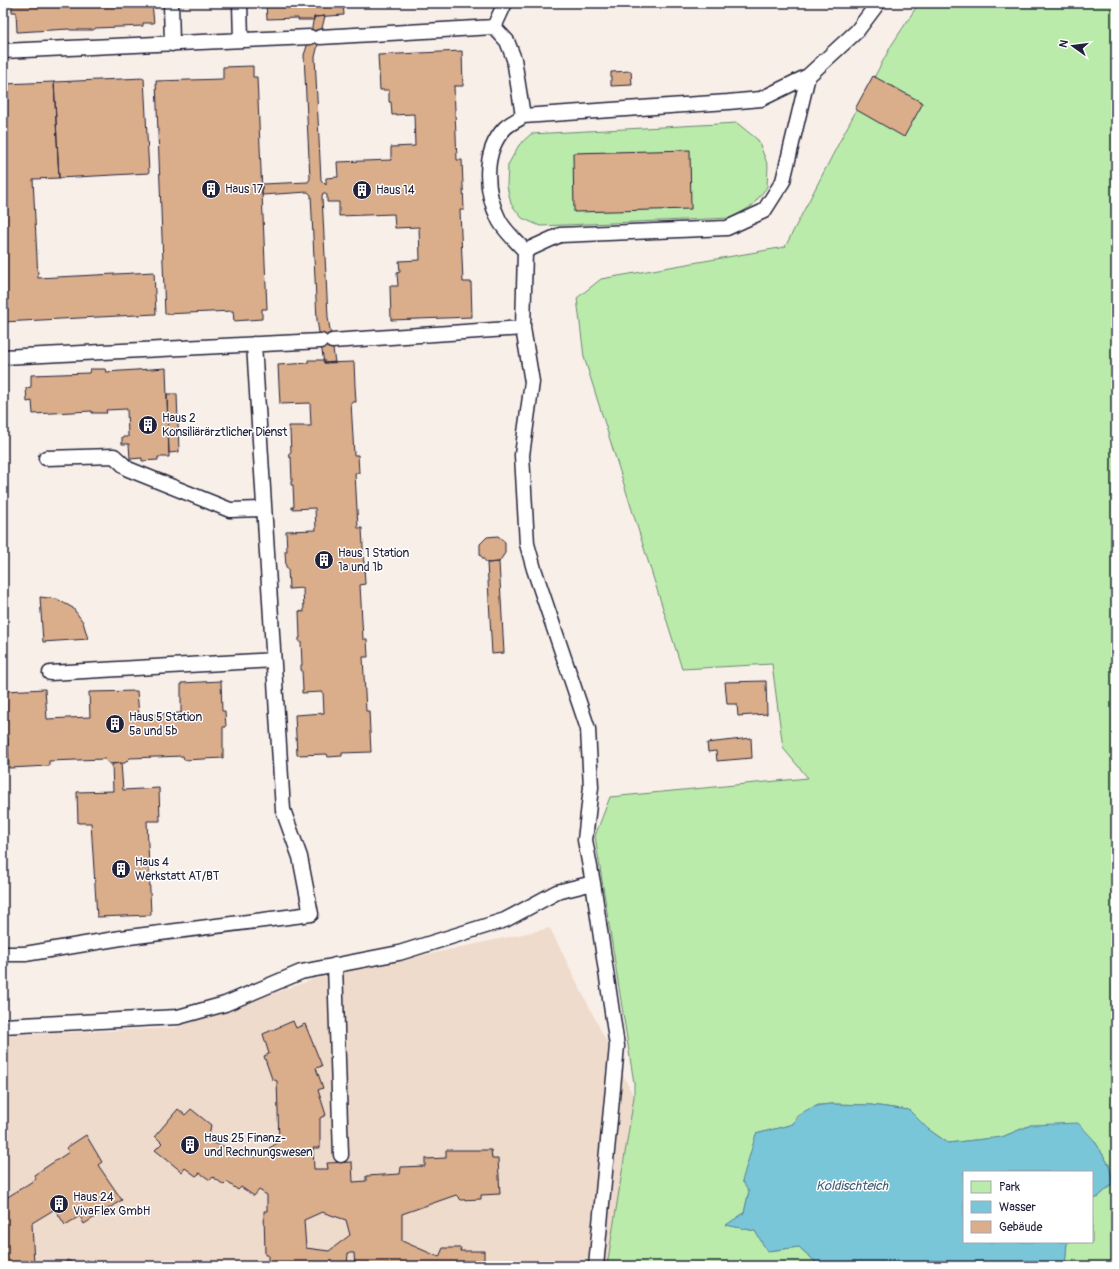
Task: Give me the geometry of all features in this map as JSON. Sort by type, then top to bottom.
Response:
[{"type":"lane","points":[[171,3],[172,44]]},
{"type":"lane","points":[[240,3],[241,40]]},
{"type":"lane","points":[[494,27],[505,3]]},
{"type":"lane","points":[[596,1266],[617,1046],[593,883],[585,840],[591,787],[588,729],[527,544],[522,455],[532,382],[523,328],[525,251],[500,221],[490,197],[487,173],[494,145],[506,127],[523,116],[728,102],[761,98],[808,76],[857,31],[878,3]]},
{"type":"lane","points":[[3,51],[172,44],[494,27]]},
{"type":"lane","points":[[494,27],[507,41],[514,59],[523,116]]},
{"type":"lane","points":[[525,251],[560,235],[727,228],[764,211],[783,181],[808,76]]},
{"type":"lane","points":[[3,357],[326,341],[523,328]]},
{"type":"lane","points":[[3,954],[25,954],[136,935],[310,914],[300,857],[283,810],[254,344]]},
{"type":"lane","points":[[46,458],[114,456],[128,469],[230,510],[264,509]]},
{"type":"lane","points":[[50,673],[274,660]]},
{"type":"lane","points":[[3,1026],[178,1017],[225,1004],[301,972],[407,951],[505,920],[557,892],[593,883]]},
{"type":"lane","points":[[335,965],[341,1155]]},
{"type":"shaded area","points":[[550,928],[634,1097],[607,1266],[3,1266],[3,1035],[175,1028],[314,979]]},
{"type":"green space","points":[[919,3],[1116,3],[1116,1266],[1065,1266],[1067,1243],[1093,1243],[1093,1199],[1097,1198],[1113,1183],[1109,1165],[1094,1140],[1031,1125],[1002,1137],[948,1143],[928,1129],[909,1110],[871,1105],[832,1104],[818,1105],[797,1116],[793,1124],[756,1134],[749,1191],[744,1213],[727,1225],[755,1231],[768,1251],[799,1247],[820,1266],[607,1266],[634,1097],[634,1083],[595,836],[610,797],[808,778],[783,748],[772,664],[682,669],[584,357],[577,298],[601,279],[785,247],[891,46]]},
{"type":"green space","points":[[737,123],[758,140],[768,166],[767,187],[752,206],[731,218],[540,226],[522,218],[511,204],[507,186],[508,165],[519,145],[531,134]]},
{"type":"water","name":"Koldischteich","points":[[820,1105],[871,1105],[909,1110],[928,1129],[948,1143],[1002,1137],[1031,1125],[1078,1123],[1094,1140],[1109,1165],[1113,1183],[1097,1198],[1093,1199],[1093,1171],[963,1171],[963,1243],[1067,1243],[1065,1266],[820,1266],[799,1247],[767,1251],[755,1231],[726,1225],[744,1213],[749,1191],[742,1181],[756,1134],[793,1124],[805,1111]]},
{"type":"building","points":[[12,3],[152,3],[154,23],[143,23],[143,26],[96,28],[93,30],[69,29],[17,32],[16,12],[12,12]]},
{"type":"building","points":[[266,3],[343,3],[344,15],[314,17],[314,20],[298,20],[298,18],[267,19]]},
{"type":"building","name":"Haus 14","points":[[325,16],[315,57],[321,180],[326,185],[326,178],[338,177],[337,162],[391,160],[391,147],[415,146],[414,114],[392,115],[391,102],[389,102],[389,90],[380,90],[378,55],[462,51],[463,86],[454,86],[457,160],[462,160],[464,210],[460,210],[463,282],[471,282],[472,317],[391,320],[390,286],[398,286],[397,273],[400,272],[399,261],[420,260],[419,227],[395,228],[394,214],[339,216],[339,202],[327,202],[327,195],[323,193],[328,317],[335,362],[324,363],[317,320],[311,195],[308,192],[262,195],[262,184],[308,182],[310,179],[304,55],[310,37],[314,17]]},
{"type":"building","name":"Haus 17","points":[[253,66],[253,77],[257,77],[267,309],[262,309],[262,319],[234,321],[233,311],[165,314],[156,81],[223,79],[223,67]]},
{"type":"building","points":[[631,71],[632,85],[611,86],[611,72]]},
{"type":"building","points":[[873,76],[923,103],[904,137],[855,109]]},
{"type":"building","points":[[144,78],[149,173],[59,178],[54,82]]},
{"type":"building","points":[[54,82],[59,178],[33,179],[38,278],[154,272],[156,314],[3,322],[3,84]]},
{"type":"building","points":[[690,150],[691,209],[574,212],[573,153]]},
{"type":"building","name":"Haus 1 Station 1a und 1b","points":[[308,360],[324,360],[324,363],[354,362],[356,402],[351,402],[354,455],[358,455],[359,473],[355,473],[358,528],[362,528],[365,584],[360,585],[363,639],[367,639],[368,657],[363,657],[366,711],[369,711],[371,752],[342,753],[342,756],[328,757],[327,754],[297,755],[295,715],[324,713],[323,692],[302,693],[299,611],[304,612],[303,588],[289,589],[288,568],[286,568],[285,551],[287,551],[286,531],[316,530],[315,508],[292,509],[292,507],[294,507],[293,485],[291,485],[291,457],[290,458],[289,453],[291,453],[290,430],[288,426],[311,426],[310,403],[280,404],[278,365],[308,363]]},
{"type":"building","name":"Haus 2 Konsiliärärztlicher Dienst","points":[[166,368],[169,457],[158,457],[158,460],[142,461],[142,458],[130,459],[129,444],[122,444],[122,437],[128,437],[127,409],[106,410],[107,413],[92,413],[92,411],[33,414],[32,401],[27,402],[26,388],[31,387],[31,375],[89,373],[90,369],[105,369],[106,372]]},
{"type":"building","points":[[167,394],[177,394],[179,452],[169,453]]},
{"type":"building","points":[[498,536],[505,542],[505,553],[499,562],[487,563],[480,555],[480,544],[487,537]]},
{"type":"building","points":[[499,562],[504,653],[492,654],[487,563]]},
{"type":"building","points":[[40,597],[57,599],[73,608],[83,622],[88,639],[43,642]]},
{"type":"building","name":"Haus 5 Station 5a und 5b","points":[[221,681],[222,711],[225,711],[226,727],[223,727],[223,758],[184,760],[183,756],[130,758],[125,763],[109,764],[105,759],[49,761],[49,766],[9,768],[8,738],[4,737],[4,721],[7,721],[5,691],[45,689],[47,719],[90,717],[89,692],[137,691],[139,715],[181,713],[181,683]]},
{"type":"building","points":[[766,681],[767,714],[738,716],[737,704],[727,704],[725,682]]},
{"type":"building","points":[[751,738],[752,758],[717,761],[716,751],[708,752],[707,743]]},
{"type":"building","name":"Haus 4 Werkstatt AT/BT","points":[[121,763],[123,790],[159,788],[160,821],[147,821],[151,915],[97,917],[91,823],[78,823],[77,792],[113,791],[112,764]]},
{"type":"building","name":"Haus 25 Finanz- und Rechnungswesen","points":[[293,1021],[296,1028],[305,1024],[322,1066],[316,1068],[323,1088],[318,1090],[326,1115],[320,1118],[320,1148],[313,1148],[314,1169],[328,1169],[327,1163],[352,1162],[353,1182],[366,1181],[366,1176],[400,1174],[401,1167],[425,1166],[425,1159],[446,1158],[446,1150],[491,1150],[492,1159],[498,1159],[500,1194],[481,1195],[481,1199],[461,1200],[456,1195],[402,1214],[402,1241],[439,1257],[443,1248],[461,1248],[460,1251],[484,1251],[484,1266],[355,1265],[354,1253],[348,1253],[347,1266],[268,1266],[268,1255],[265,1255],[264,1211],[267,1211],[267,1195],[259,1190],[254,1196],[241,1187],[238,1190],[227,1182],[224,1185],[213,1177],[210,1180],[200,1173],[196,1176],[185,1168],[182,1172],[155,1150],[162,1143],[155,1136],[178,1109],[185,1115],[191,1109],[211,1125],[208,1141],[255,1157],[279,1142],[277,1081],[272,1079],[264,1056],[269,1054],[263,1034]],"holes":[[[322,1212],[346,1220],[350,1235],[329,1251],[306,1248],[304,1220]]]},
{"type":"building","name":"Haus 24 VivaFlex GmbH","points":[[86,1135],[102,1162],[98,1165],[122,1200],[84,1224],[80,1216],[65,1225],[55,1209],[32,1223],[35,1266],[3,1266],[3,1200],[36,1179],[34,1175],[69,1152],[66,1148]]},
{"type":"building","points":[[67,1260],[80,1266],[64,1266]]},
{"type":"building","points":[[86,1260],[99,1266],[83,1266]]},
{"type":"place","name":"Haus 17","points":[[211,189]]},
{"type":"place","name":"Haus 14","points":[[362,190]]},
{"type":"place","name":"Haus 2 Konsiliärärztlicher Dienst","points":[[148,425]]},
{"type":"place","name":"Haus 1 Station 1a und 1b","points":[[324,560]]},
{"type":"place","name":"Haus 5 Station 5a und 5b","points":[[115,724]]},
{"type":"place","name":"Haus 4 Werkstatt AT/BT","points":[[121,869]]},
{"type":"place","name":"Haus 25 Finanz- und Rechnungswesen","points":[[190,1145]]},
{"type":"place","name":"Haus 24 VivaFlex GmbH","points":[[59,1204]]}]
